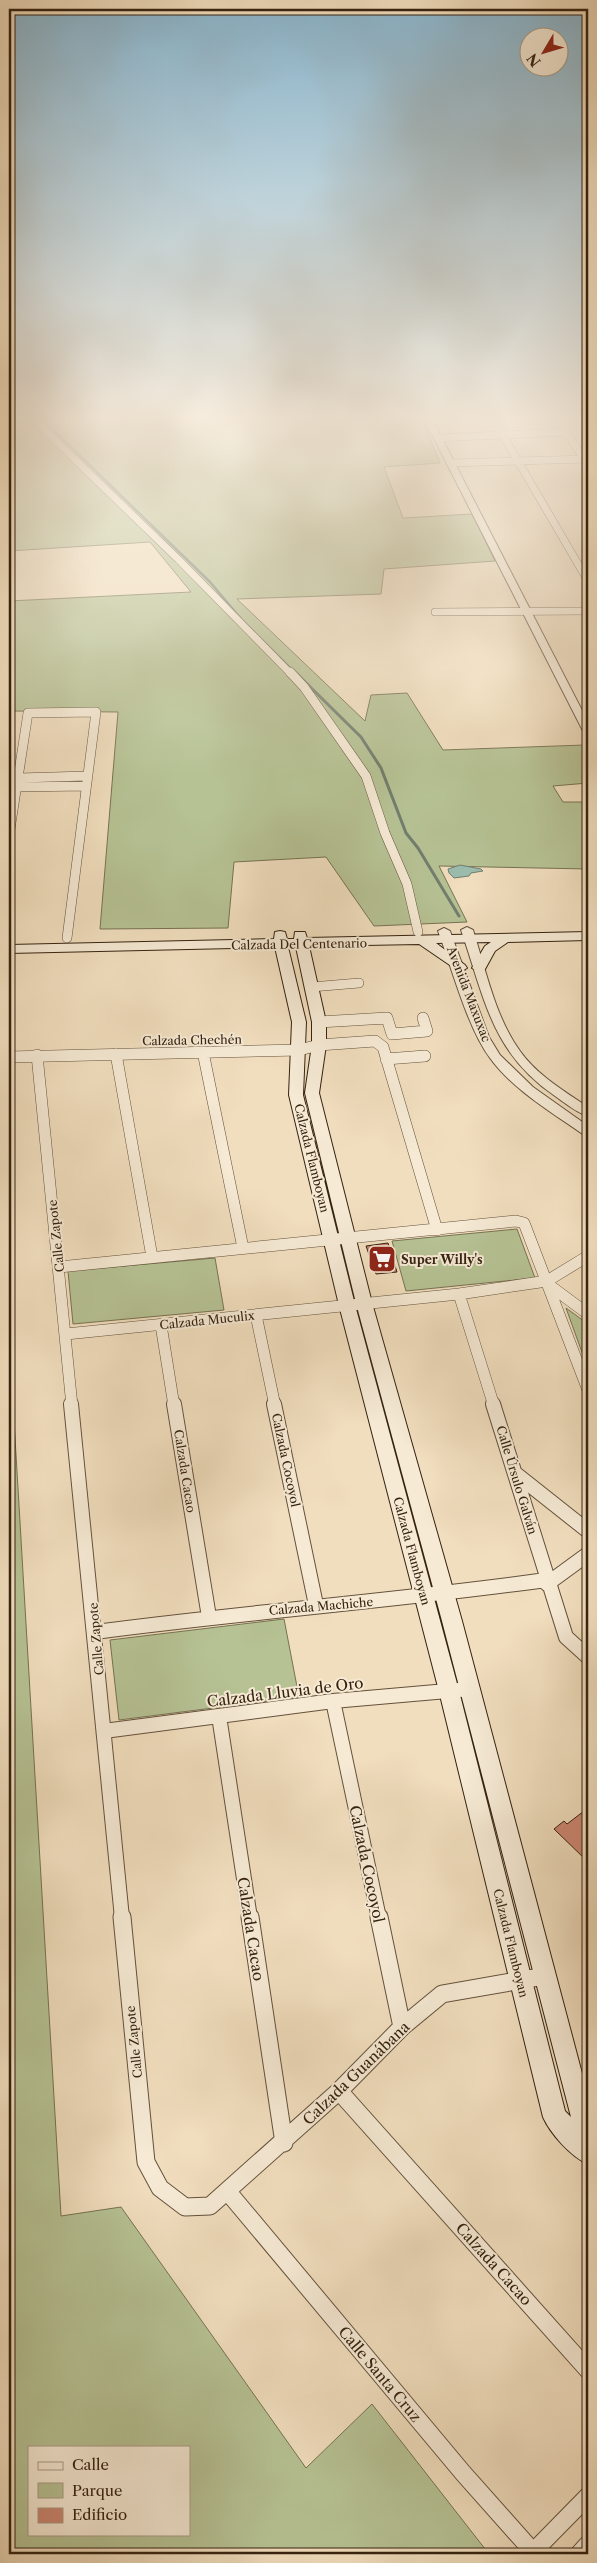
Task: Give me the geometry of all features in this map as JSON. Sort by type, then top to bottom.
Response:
[{"type":"main road","name":"Calzada Del Centenario","points":[[9,949],[446,936],[588,927]]},
{"type":"main road","name":"Calzada Del Centenario","points":[[469,935],[502,939],[588,936]]},
{"type":"main road","points":[[421,936],[460,968]]},
{"type":"main road","name":"Calzada Del Centenario","points":[[9,939],[280,940]]},
{"type":"main road","name":"Calzada Flamboyan","points":[[301,939],[319,1022],[319,1045],[314,1068],[312,1093],[339,1238]]},
{"type":"main road","points":[[479,968],[490,949],[502,939]]},
{"type":"main road","name":"Calzada Flamboyan","points":[[280,940],[299,1020],[298,1050],[295,1066],[296,1095],[339,1238],[356,1304],[424,1597],[555,2117],[588,2152]]},
{"type":"main road","name":"Calzada Flamboyan","points":[[356,1304],[444,1593],[581,2113],[588,2120]]},
{"type":"street","points":[[153,535],[304,687],[366,776],[385,833],[407,884],[421,936]]},
{"type":"street","points":[[488,535],[588,731]]},
{"type":"street","points":[[561,535],[588,581]]},
{"type":"street","points":[[435,612],[588,611]]},
{"type":"street","points":[[9,836],[28,713],[96,712],[67,938]]},
{"type":"street","points":[[18,782],[87,776]]},
{"type":"street","points":[[18,782],[86,786]]},
{"type":"street","name":"Avenida Maxuxac","points":[[469,935],[479,968],[505,1037],[528,1068],[545,1083],[588,1112]]},
{"type":"street","name":"Avenida Maxuxac","points":[[446,936],[460,968],[483,1037],[495,1057],[510,1074],[548,1105],[588,1132]]},
{"type":"street","points":[[311,987],[359,984]]},
{"type":"street","points":[[476,1016],[497,1014]]},
{"type":"street","points":[[319,1022],[387,1018],[392,1034],[427,1030],[423,1018]]},
{"type":"street","name":"Calzada Chechén","points":[[9,1057],[298,1050],[319,1045],[365,1040],[375,1041],[382,1047],[386,1059]]},
{"type":"street","points":[[203,1052],[243,1248]]},
{"type":"street","points":[[116,1054],[152,1257]]},
{"type":"street","name":"Calle Zapote","points":[[37,1055],[66,1334],[146,2162],[160,2188],[185,2207]]},
{"type":"street","points":[[425,1056],[386,1059],[437,1230]]},
{"type":"street","points":[[59,1267],[339,1238],[516,1222],[524,1223],[588,1390]]},
{"type":"street","points":[[548,1283],[588,1256]]},
{"type":"street","points":[[548,1283],[588,1314]]},
{"type":"street","name":"Calzada Muculix","points":[[66,1334],[459,1294],[548,1283]]},
{"type":"street","name":"Calle Úrsulo Galván","points":[[459,1294],[516,1474],[547,1582],[566,1637],[588,1657]]},
{"type":"street","name":"Calzada Cocoyol","points":[[256,1315],[316,1605]]},
{"type":"street","name":"Calzada Cacao","points":[[161,1325],[209,1616]]},
{"type":"street","points":[[516,1474],[588,1531]]},
{"type":"street","name":"Calzada Machiche","points":[[95,1632],[209,1616],[316,1605],[424,1597],[444,1593],[547,1582],[588,1554]]},
{"type":"street","name":"Calzada Lluvia de Oro","points":[[104,1731],[333,1701],[470,1689]]},
{"type":"street","name":"Calzada Cocoyol","points":[[333,1701],[402,2027]]},
{"type":"street","name":"Calzada Cacao","points":[[219,1716],[284,2143]]},
{"type":"street","name":"Calzada Guanábana","points":[[185,2207],[210,2206],[228,2192],[339,2091],[402,2027],[442,1994],[545,1976]]},
{"type":"street","name":"Calzada Cacao","points":[[339,2091],[588,2370]]},
{"type":"street","name":"Calle Santa Cruz","points":[[228,2192],[463,2473],[534,2553]]},
{"type":"street","points":[[534,2553],[588,2496]]},
{"type":"street","points":[[578,2554],[588,2544]]},
{"type":"green space","points":[[9,535],[482,535],[495,561],[384,569],[381,594],[237,599],[365,721],[371,695],[407,693],[443,750],[585,745],[588,750],[588,783],[553,786],[563,802],[588,802],[588,869],[439,866],[467,922],[374,926],[326,857],[234,862],[228,928],[100,929],[118,712],[9,711],[9,601],[191,592],[150,542],[9,551]]},
{"type":"green space","points":[[517,1229],[535,1278],[406,1291],[392,1241]]},
{"type":"green space","points":[[215,1258],[224,1310],[73,1324],[68,1271]]},
{"type":"green space","points":[[566,1308],[588,1324],[588,1369]]},
{"type":"green space","points":[[9,1336],[61,2216],[121,2207],[306,2468],[372,2404],[489,2554],[9,2554]]},
{"type":"green space","points":[[284,1619],[299,1697],[119,1720],[110,1640]]},
{"type":"shaded area","points":[[460,865],[483,871],[471,873],[469,876],[454,878],[448,869]]},
{"type":"building","name":"Super Willy's","points":[[388,1243],[397,1272],[376,1274],[366,1246]]},
{"type":"building","points":[[588,1808],[588,1862],[554,1829],[564,1821],[567,1824]]},
{"type":"waterway","points":[[161,535],[210,582],[242,620],[296,674]]},
{"type":"waterway","points":[[295,672],[361,737],[381,768],[406,833],[418,848],[459,916]]},
{"type":"place","name":"Super Willy's","points":[[382,1259]]}]
